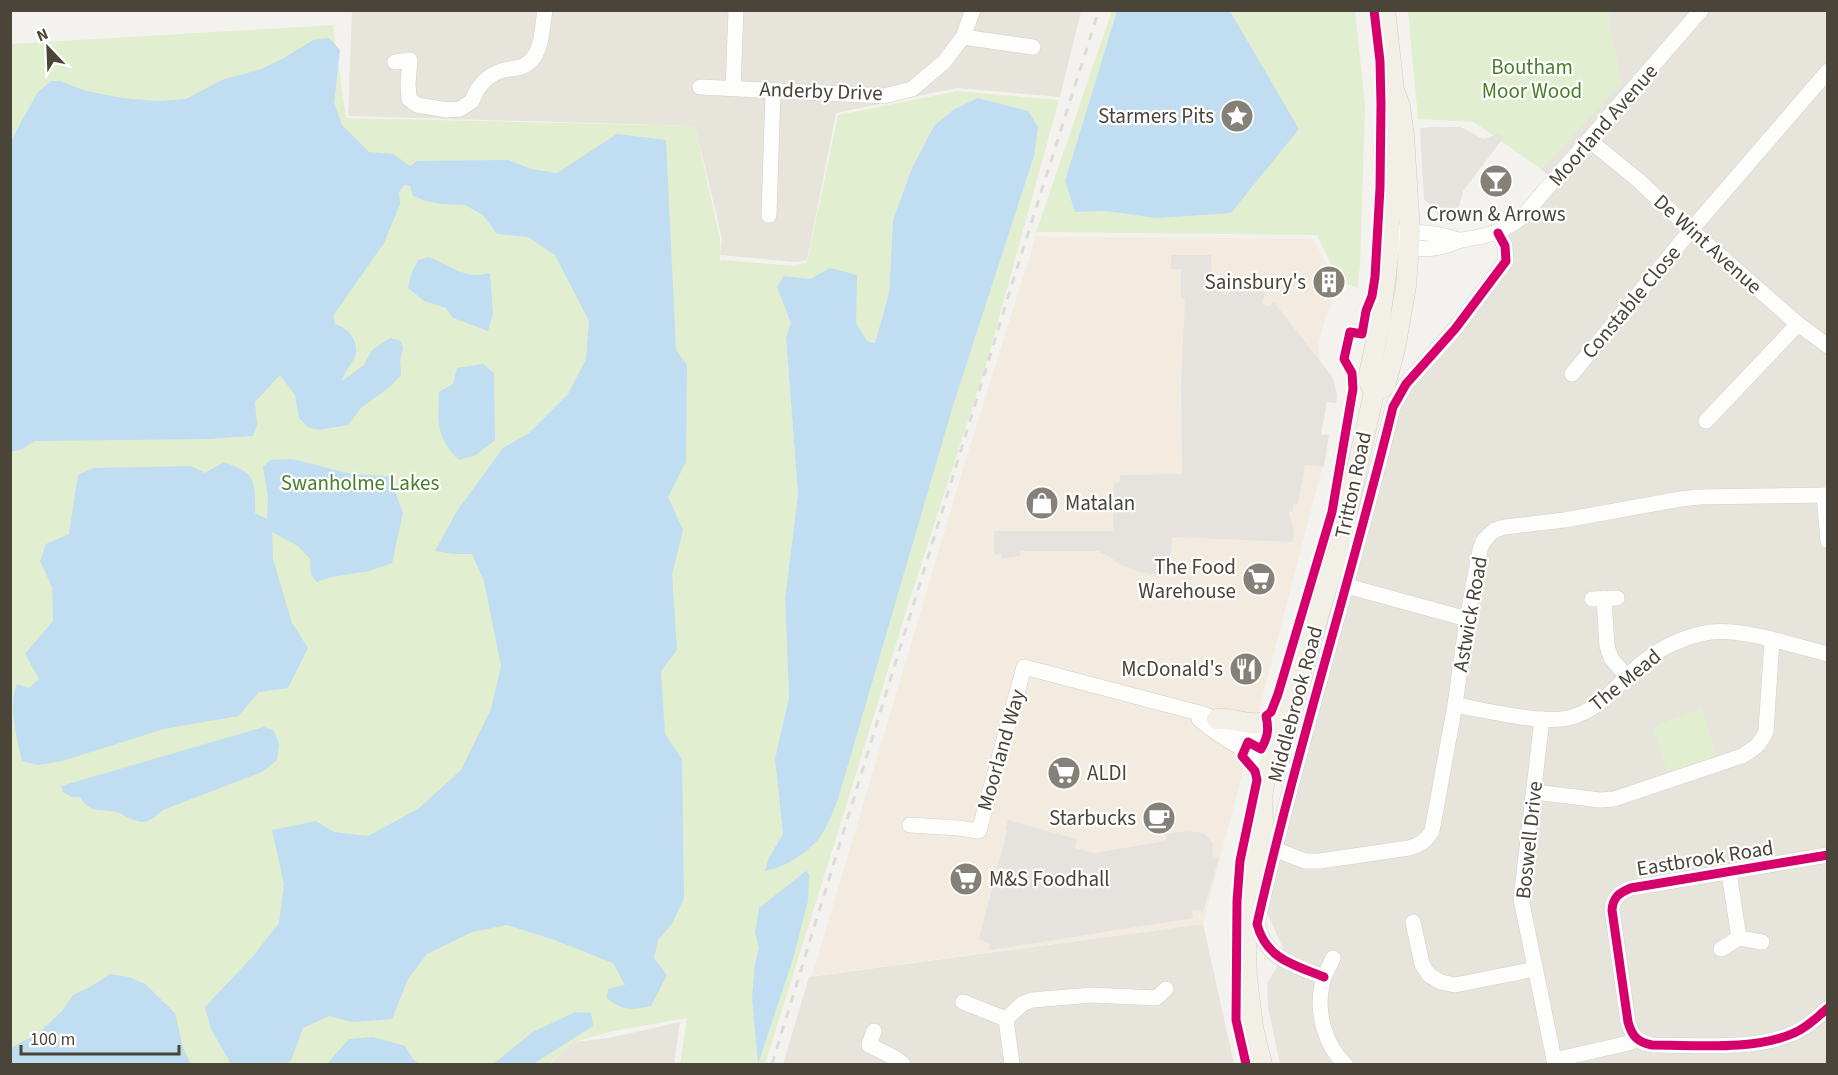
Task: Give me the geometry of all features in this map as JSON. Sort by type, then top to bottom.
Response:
[{"type":"main road","name":"Tritton Road","points":[[1374,393],[1385,386],[1395,348],[1406,286],[1410,239],[1404,136],[1400,106],[1394,90],[1385,10]]},
{"type":"main road","name":"Tritton Road","points":[[1262,1065],[1249,1000],[1246,949],[1253,878],[1263,822],[1262,797],[1278,756],[1281,725],[1291,705],[1341,544],[1374,393],[1368,379],[1372,342],[1382,310],[1390,238],[1392,156],[1390,108],[1394,90]]},
{"type":"main road","points":[[1372,342],[1389,328],[1394,301],[1406,286]]},
{"type":"main road","points":[[1217,719],[1264,722],[1291,705]]},
{"type":"street","points":[[395,62],[410,60],[409,99],[417,105],[447,110],[460,109],[472,101],[476,89],[490,76],[507,69],[517,69],[533,59],[542,38],[545,10]]},
{"type":"street","points":[[733,88],[736,10]]},
{"type":"street","name":"Anderby Drive","points":[[700,87],[884,96],[912,88],[944,62],[963,38],[973,10]]},
{"type":"street","name":"Moorland Avenue","points":[[1410,239],[1446,235],[1459,240],[1476,238],[1498,233],[1522,217],[1701,10]]},
{"type":"street","points":[[963,38],[1033,47]]},
{"type":"street","name":"Constable Close","points":[[1572,374],[1827,71]]},
{"type":"street","points":[[769,215],[773,91]]},
{"type":"street","name":"De Wint Avenue","points":[[1589,140],[1638,180],[1798,324],[1827,346]]},
{"type":"street","name":"Middlebrook Road","points":[[1324,977],[1282,960],[1271,952],[1258,929],[1257,924],[1274,849],[1394,407],[1406,384],[1455,328],[1506,261],[1505,246],[1498,233]]},
{"type":"street","points":[[1390,238],[1410,239]]},
{"type":"street","points":[[1706,421],[1798,324]]},
{"type":"street","points":[[1826,495],[1827,541]]},
{"type":"street","name":"Astwick Road","points":[[1274,849],[1305,861],[1320,861],[1409,848],[1419,845],[1426,839],[1435,824],[1480,550],[1483,542],[1495,530],[1698,497],[1826,495]]},
{"type":"street","points":[[1347,586],[1467,619]]},
{"type":"street","points":[[1604,598],[1607,646],[1611,658],[1627,677]]},
{"type":"street","name":"The Mead","points":[[1455,705],[1542,719],[1568,718],[1584,713],[1609,696],[1654,654],[1672,644],[1711,632],[1737,632],[1827,654]]},
{"type":"street","points":[[1534,792],[1600,800],[1614,799],[1742,756],[1754,749],[1762,741],[1766,731],[1772,640]]},
{"type":"street","points":[[1827,646],[1827,654]]},
{"type":"street","name":"Moorland Way","points":[[910,825],[979,831],[1024,667],[1217,719],[1278,756]]},
{"type":"street","name":"Moorland Way","points":[[1193,712],[1209,726],[1245,749],[1278,756]]},
{"type":"street","name":"Boswell Drive","points":[[1542,719],[1521,899],[1555,1062]]},
{"type":"street","name":"Eastbrook Road","points":[[1635,1039],[1628,1022],[1612,910],[1617,896],[1631,888],[1827,855]]},
{"type":"street","points":[[1729,873],[1739,938]]},
{"type":"street","points":[[1413,922],[1422,964],[1430,975],[1441,982],[1455,986],[1535,969]]},
{"type":"street","points":[[1721,949],[1739,938],[1762,942]]},
{"type":"street","points":[[1333,958],[1324,977],[1320,998],[1325,1032],[1331,1049],[1345,1065]]},
{"type":"street","points":[[1006,1019],[1022,1004],[1032,1000],[1092,994],[1162,999]]},
{"type":"street","points":[[963,1002],[1006,1019]]},
{"type":"street","points":[[1555,1062],[1629,1043],[1635,1039],[1652,1045],[1755,1045],[1796,1033],[1827,1008]]},
{"type":"street","points":[[1006,1019],[1012,1065]]},
{"type":"street","points":[[867,1042],[896,1058],[903,1065]]},
{"type":"shaded area","points":[[352,11],[1081,11],[1060,97],[957,88],[836,113],[807,260],[795,262],[720,255],[722,238],[695,126],[348,116]]},
{"type":"shaded area","points":[[1609,11],[1827,11],[1827,1064],[1280,1064],[1268,1007],[1267,983],[1279,964],[1283,948],[1267,913],[1393,407],[1505,261],[1498,233],[1554,182],[1541,169],[1621,83],[1608,16]]},
{"type":"shaded area","points":[[1461,127],[1483,139],[1498,134],[1504,137],[1463,191],[1456,218],[1438,216],[1433,207],[1424,199],[1420,128]]},
{"type":"shaded area","points":[[1036,236],[1314,239],[1339,289],[1326,316],[1319,343],[1323,465],[1203,924],[812,976],[966,459]]},
{"type":"shaded area","points":[[1171,255],[1211,255],[1212,283],[1227,295],[1238,278],[1266,294],[1262,302],[1268,307],[1274,302],[1333,378],[1337,395],[1336,403],[1327,402],[1321,434],[1329,435],[1324,467],[1305,465],[1298,504],[1293,504],[1293,511],[1289,512],[1294,531],[1293,542],[1172,537],[1171,556],[1164,556],[1163,568],[1156,568],[1157,575],[1139,572],[1121,565],[1098,551],[1021,551],[1020,556],[1001,559],[1001,555],[994,554],[994,531],[1113,531],[1114,483],[1120,482],[1120,475],[1182,474],[1181,383],[1185,298],[1181,298],[1181,269],[1171,269]]},
{"type":"shaded area","points":[[1008,820],[1077,839],[1075,848],[1094,853],[1165,841],[1166,834],[1187,831],[1203,833],[1213,844],[1212,856],[1219,858],[1203,912],[1192,911],[1193,918],[990,950],[989,943],[979,939]]},
{"type":"shaded area","points":[[1203,924],[1234,1064],[783,1064],[809,977]]},
{"type":"shaded area","points":[[680,1022],[674,1064],[550,1064],[573,1042],[609,1038]]},
{"type":"green space","points":[[1112,11],[1117,11],[1065,181],[1075,212],[1106,211],[1155,218],[1299,129],[1230,11],[1355,11],[1365,106],[1358,288],[1339,281],[1317,235],[1036,232]]},
{"type":"green space","name":"Boutham Moor Wood","points":[[1408,11],[1609,11],[1608,16],[1621,83],[1541,169],[1474,122],[1418,119]]},
{"type":"green space","name":"Swanholme Lakes","points":[[333,25],[346,118],[695,126],[720,239],[720,265],[721,260],[795,266],[807,262],[838,115],[958,91],[1059,100],[986,365],[909,602],[765,1064],[680,1064],[687,1018],[613,1031],[574,1042],[549,1064],[11,1064],[11,44]],"holes":[[[934,126],[1034,156],[952,409],[799,857],[769,856],[783,834],[775,759],[789,697],[785,599],[798,494],[786,337],[791,323],[784,276],[810,279],[830,268],[856,323],[867,341],[875,343],[889,293],[893,220],[912,168]]]},
{"type":"green space","points":[[1701,708],[1717,756],[1667,772],[1653,727]]},
{"type":"water","points":[[1117,11],[1230,11],[1299,129],[1231,213],[1155,218],[1106,211],[1075,212],[1065,181]]},
{"type":"water","points":[[329,38],[340,50],[334,103],[342,125],[369,152],[393,154],[410,166],[417,161],[508,160],[531,169],[557,173],[617,134],[666,140],[676,350],[687,365],[686,462],[668,497],[683,530],[672,574],[677,650],[661,671],[665,734],[682,759],[684,898],[672,924],[658,940],[654,958],[667,975],[651,1006],[622,1007],[607,998],[608,989],[625,985],[613,963],[552,939],[507,925],[472,932],[427,954],[408,979],[392,1019],[352,1022],[329,1016],[303,1028],[291,1061],[285,1064],[231,1064],[211,1029],[205,1007],[254,955],[279,923],[284,884],[272,830],[316,821],[334,832],[368,836],[418,809],[461,770],[491,709],[501,666],[484,581],[472,554],[435,551],[457,511],[503,448],[529,433],[568,394],[586,359],[589,321],[555,255],[528,237],[497,234],[483,215],[465,205],[426,201],[413,196],[410,186],[404,185],[399,192],[400,204],[384,243],[333,316],[335,324],[347,331],[356,345],[355,356],[342,381],[364,365],[372,350],[390,338],[401,341],[403,349],[400,360],[401,375],[391,386],[361,408],[348,425],[318,430],[308,427],[299,418],[295,395],[280,375],[255,402],[257,425],[253,436],[208,439],[35,441],[22,449],[11,452],[11,141],[37,93],[51,81],[60,81],[86,91],[122,98],[156,101],[186,99],[222,80],[261,69],[313,40]]},
{"type":"water","points":[[978,98],[1028,111],[1038,127],[1034,156],[952,409],[838,799],[825,828],[815,843],[788,863],[765,871],[769,857],[783,834],[775,759],[789,697],[785,599],[798,494],[786,337],[791,323],[777,287],[784,276],[810,279],[830,268],[857,275],[856,323],[867,341],[875,343],[889,293],[893,220],[912,168],[934,126],[953,110]]},
{"type":"water","points":[[429,257],[451,268],[473,275],[490,273],[493,314],[488,331],[453,318],[446,308],[424,301],[408,288],[411,274],[418,260]]},
{"type":"water","points":[[483,364],[494,373],[495,440],[476,455],[459,460],[442,437],[438,412],[439,392],[453,384],[457,368]]},
{"type":"water","points":[[291,459],[349,473],[390,477],[403,513],[392,563],[369,571],[317,582],[311,575],[310,559],[298,546],[272,532],[273,559],[292,623],[308,648],[288,688],[259,692],[238,716],[164,729],[62,761],[38,765],[22,761],[14,722],[14,692],[17,684],[29,688],[39,679],[25,654],[53,621],[52,587],[40,561],[46,544],[69,534],[78,475],[94,468],[191,466],[205,473],[224,462],[243,470],[252,480],[255,493],[255,513],[267,519],[268,497],[263,467],[270,460]]},
{"type":"water","points":[[264,727],[274,731],[279,744],[277,760],[262,772],[163,810],[148,821],[133,820],[113,811],[88,807],[80,797],[71,797],[63,792],[61,786]]},
{"type":"water","points":[[806,871],[809,874],[808,901],[792,962],[758,1064],[752,997],[755,963],[759,948],[755,933],[759,908]]},
{"type":"water","points":[[110,974],[129,977],[145,984],[175,1013],[183,1048],[191,1064],[11,1064],[11,1048],[40,1032],[62,1011],[73,995]]},
{"type":"water","points":[[575,1012],[591,1013],[593,1026],[533,1064],[493,1064],[533,1032]]},
{"type":"water","points":[[373,1037],[405,1046],[419,1064],[327,1064],[349,1039]]},
{"type":"railway","points":[[772,1064],[1017,268],[1099,10]]},
{"type":"cycle path","points":[[1246,1064],[1236,1020],[1237,901],[1240,861],[1257,780],[1255,771],[1242,756],[1248,742],[1261,749],[1265,741],[1268,729],[1266,716],[1271,712],[1278,694],[1332,512],[1353,389],[1352,373],[1344,359],[1350,332],[1362,334],[1366,311],[1372,296],[1380,188],[1381,104],[1380,61],[1374,10]]},
{"type":"cycle path","points":[[1324,977],[1283,959],[1274,953],[1261,936],[1257,924],[1272,859],[1393,407],[1406,384],[1455,329],[1506,261],[1505,246],[1498,233]]},
{"type":"cycle path","points":[[1828,855],[1631,888],[1617,896],[1612,910],[1628,1022],[1633,1035],[1642,1042],[1652,1045],[1705,1046],[1743,1045],[1778,1039],[1799,1031],[1828,1008]]},
{"type":"place","name":"Starmers Pits","points":[[1237,116]]},
{"type":"place","name":"Crown & Arrows","points":[[1496,181]]},
{"type":"place","name":"Sainsbury's","points":[[1329,282]]},
{"type":"place","name":"Matalan","points":[[1042,503]]},
{"type":"place","name":"The Food Warehouse","points":[[1259,579]]},
{"type":"place","name":"McDonald's","points":[[1246,669]]},
{"type":"place","name":"ALDI","points":[[1064,773]]},
{"type":"place","name":"Starbucks","points":[[1159,818]]},
{"type":"place","name":"M&S Foodhall","points":[[966,879]]}]
